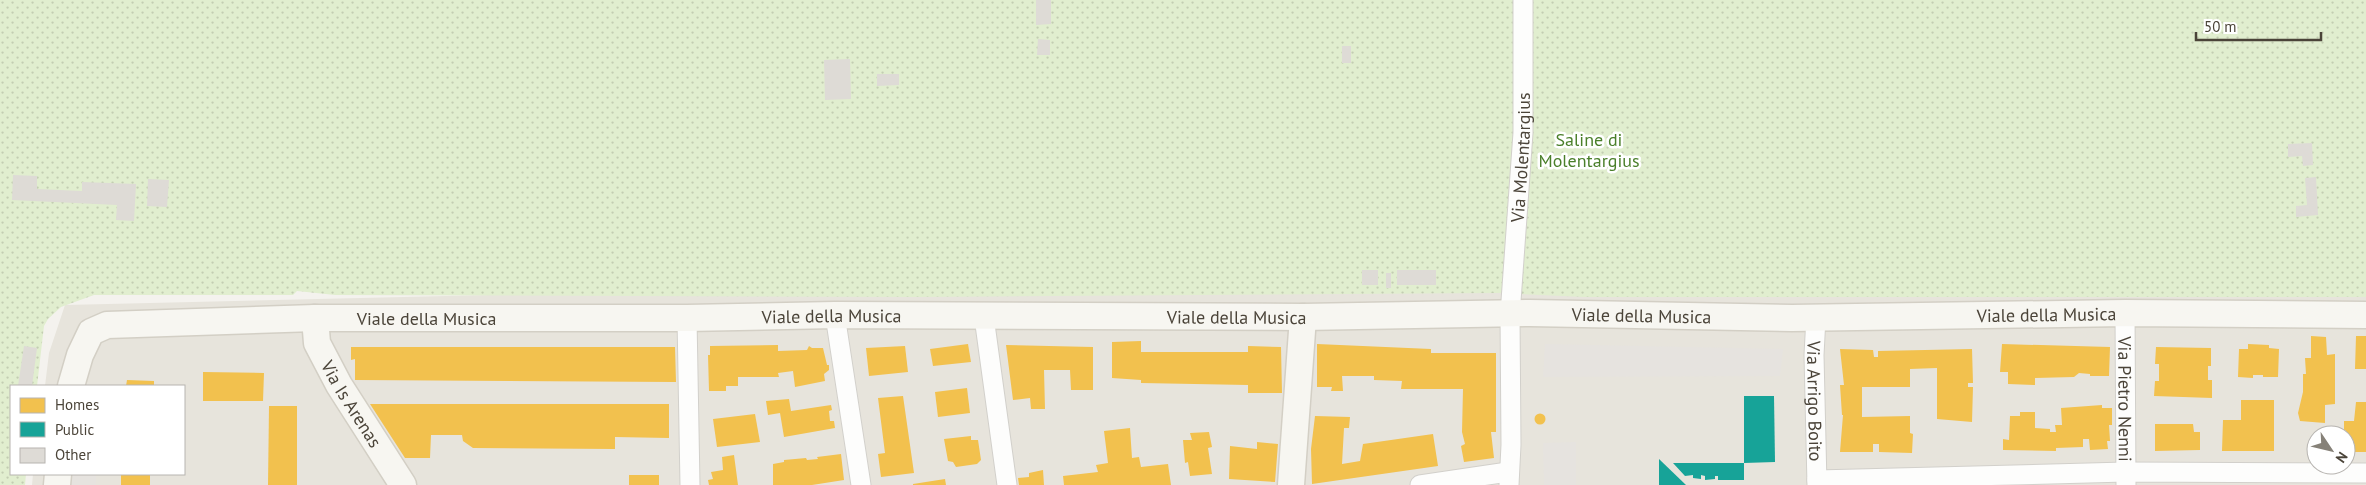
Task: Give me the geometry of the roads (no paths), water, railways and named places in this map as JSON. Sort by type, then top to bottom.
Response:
[{"type":"street","name":"Via Molentargius","points":[[1508,479],[1511,445],[1510,315],[1523,133],[1523,0]]},
{"type":"street","name":"Viale della Musica","points":[[71,385],[80,355],[91,332],[107,325],[314,318],[688,318],[835,315],[1816,317],[2125,313],[2366,316]]},
{"type":"street","name":"Via Pietro Nenni","points":[[2125,313],[2126,478]]},
{"type":"street","points":[[835,315],[861,485]]},
{"type":"street","points":[[984,316],[1007,485]]},
{"type":"street","points":[[1291,485],[1303,317]]},
{"type":"street","name":"Via Arrigo Boito","points":[[1816,317],[1814,355],[1817,482]]},
{"type":"street","name":"Via Is Arenas","points":[[314,318],[317,343],[339,385],[403,485]]},
{"type":"street","points":[[688,318],[690,485]]},
{"type":"street","points":[[1817,482],[2366,473]]},
{"type":"street","points":[[1420,485],[1508,479]]},
{"type":"park label","name":"Saline di Molentargius","points":[[1589,149]]}]
